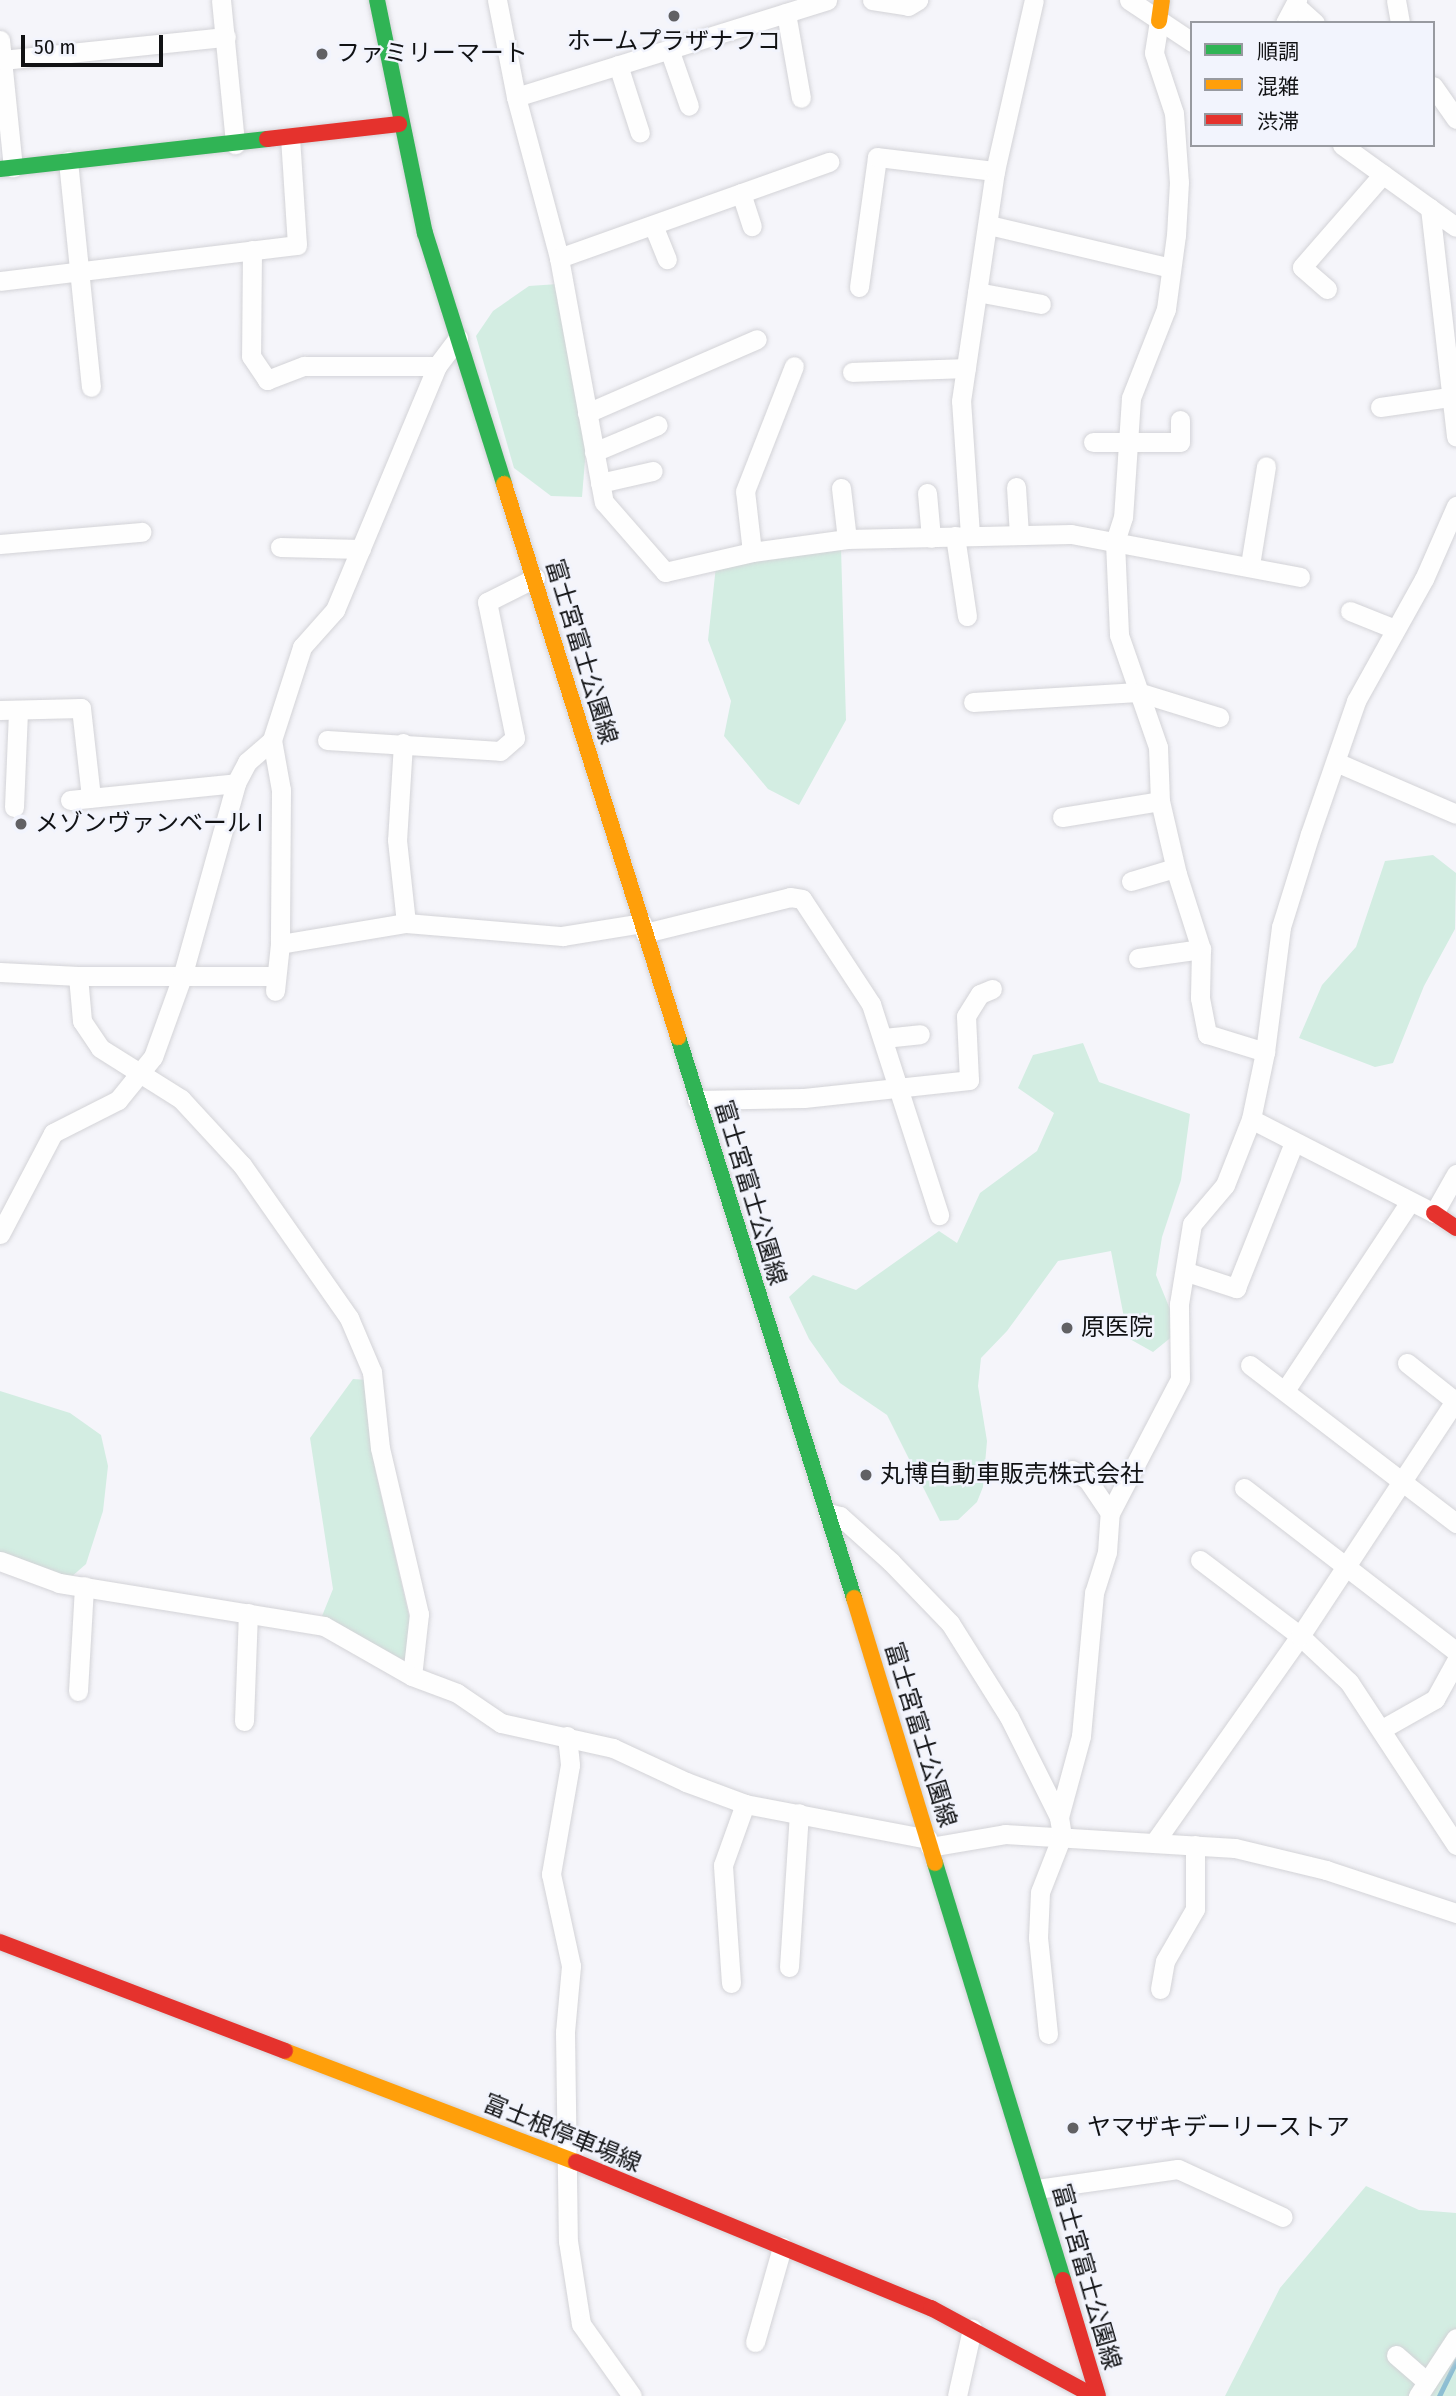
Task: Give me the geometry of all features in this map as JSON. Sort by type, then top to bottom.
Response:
[{"type":"main road","name":"富士宮富士公園線","points":[[377,0],[399,124],[425,233],[828,1513],[1037,2189],[1096,2396]]},
{"type":"main road","points":[[1159,21],[1162,0]]},
{"type":"main road","points":[[6,168],[399,124]]},
{"type":"main road","points":[[1434,1213],[1456,1228]]},
{"type":"main road","name":"富士根停車場線","points":[[0,1942],[568,2159],[782,2247],[972,2329],[1096,2396]]},
{"type":"street","points":[[221,0],[235,144]]},
{"type":"street","points":[[497,0],[516,97],[559,258],[604,502],[665,572],[752,552],[847,539],[1071,534],[1250,565],[1300,577]]},
{"type":"street","points":[[516,97],[827,0]]},
{"type":"street","points":[[872,0],[908,6],[918,0]]},
{"type":"street","points":[[967,617],[962,536],[961,401],[995,171],[1034,0]]},
{"type":"street","points":[[1129,0],[1190,41]]},
{"type":"street","points":[[1396,0],[1400,21]]},
{"type":"street","points":[[1292,9],[1312,21]]},
{"type":"street","points":[[786,13],[801,98]]},
{"type":"street","points":[[1159,21],[1154,53],[1174,113],[1179,182],[1166,309],[1131,397],[1125,442],[1123,517],[1115,542],[1119,635],[1158,747],[1160,801],[1175,868],[1201,949],[1200,998],[1207,1034],[1265,1052]]},
{"type":"street","points":[[2,60],[226,37]]},
{"type":"street","points":[[0,40],[6,168]]},
{"type":"street","points":[[669,49],[689,106]]},
{"type":"street","points":[[618,65],[640,133]]},
{"type":"street","points":[[1435,89],[1456,119]]},
{"type":"street","points":[[0,281],[297,245],[290,138]]},
{"type":"street","points":[[1355,149],[1383,174],[1456,227]]},
{"type":"street","points":[[859,287],[877,157],[995,171]]},
{"type":"street","points":[[68,161],[91,387]]},
{"type":"street","points":[[559,258],[829,162]]},
{"type":"street","points":[[1327,289],[1302,267],[1383,174]]},
{"type":"street","points":[[741,193],[752,226]]},
{"type":"street","points":[[1430,208],[1449,397],[1456,437]]},
{"type":"street","points":[[653,225],[667,259]]},
{"type":"street","points":[[989,225],[1171,268]]},
{"type":"street","points":[[252,250],[251,356],[267,380],[304,366],[437,366]]},
{"type":"street","points":[[977,292],[1041,304]]},
{"type":"street","points":[[0,972],[182,977],[276,983],[280,944],[281,790],[272,740],[302,647],[335,610],[437,366],[458,338]]},
{"type":"street","points":[[587,413],[757,339]]},
{"type":"street","points":[[752,552],[745,491],[794,366]]},
{"type":"street","points":[[852,372],[966,368]]},
{"type":"street","points":[[1380,407],[1449,397]]},
{"type":"street","points":[[1093,442],[1180,442],[1180,420]]},
{"type":"street","points":[[594,452],[658,425]]},
{"type":"street","points":[[1250,565],[1266,466]]},
{"type":"street","points":[[600,483],[653,471]]},
{"type":"street","points":[[1016,487],[1019,535]]},
{"type":"street","points":[[841,488],[847,539]]},
{"type":"street","points":[[927,493],[932,538]]},
{"type":"street","points":[[1048,2034],[1038,1938],[1040,1892],[1061,1826],[1081,1736],[1094,1593],[1107,1552],[1110,1513],[1180,1379],[1179,1304],[1187,1272],[1192,1224],[1225,1185],[1251,1119],[1265,1052],[1280,927],[1356,701],[1424,579],[1456,506]]},
{"type":"street","points":[[0,544],[141,533]]},
{"type":"street","points":[[280,547],[361,549]]},
{"type":"street","points":[[327,740],[500,751],[515,738],[487,602],[535,578]]},
{"type":"street","points":[[1350,611],[1395,629]]},
{"type":"street","points":[[973,702],[1138,692],[1219,717]]},
{"type":"street","points":[[15,807],[9,710],[80,708],[91,797]]},
{"type":"street","points":[[0,1234],[53,1133],[118,1100],[145,1073],[182,977],[236,783],[247,762],[272,740]]},
{"type":"street","points":[[403,743],[397,839],[406,923]]},
{"type":"street","points":[[1336,762],[1456,814]]},
{"type":"street","points":[[70,800],[236,783]]},
{"type":"street","points":[[1062,817],[1160,801]]},
{"type":"street","points":[[1130,880],[1175,868]]},
{"type":"street","points":[[280,944],[406,923],[562,936],[643,928],[790,897],[802,900],[871,1004],[939,1214]]},
{"type":"street","points":[[1138,958],[1201,949]]},
{"type":"street","points":[[79,976],[82,1021],[100,1048],[145,1073],[181,1099],[242,1165],[349,1318],[372,1372],[380,1448],[419,1614],[412,1676]]},
{"type":"street","points":[[697,1100],[780,1100],[898,1090],[969,1080],[972,1073],[966,1016],[980,994],[992,989]]},
{"type":"street","points":[[884,1038],[920,1034]]},
{"type":"street","points":[[1251,1119],[1293,1145],[1434,1213],[1456,1174]]},
{"type":"street","points":[[1187,1272],[1236,1288],[1293,1145]]},
{"type":"street","points":[[1286,1389],[1409,1203]]},
{"type":"street","points":[[1154,1843],[1300,1636],[1455,1400],[1407,1363]]},
{"type":"street","points":[[1250,1364],[1286,1389],[1456,1523]]},
{"type":"street","points":[[1072,1470],[1088,1480],[1110,1513]]},
{"type":"street","points":[[1244,1489],[1456,1651]]},
{"type":"street","points":[[828,1513],[840,1516],[891,1562],[950,1623],[1009,1717],[1061,1826]]},
{"type":"street","points":[[1200,1560],[1300,1636],[1349,1682],[1456,1845]]},
{"type":"street","points":[[0,1561],[59,1583],[324,1626],[412,1676],[457,1693],[501,1723],[613,1748],[686,1782],[745,1804],[799,1813],[929,1843],[1061,1826],[1154,1843],[1235,1848],[1326,1870],[1456,1913]]},
{"type":"street","points":[[78,1690],[84,1586]]},
{"type":"street","points":[[244,1721],[248,1613]]},
{"type":"street","points":[[1382,1729],[1435,1699],[1456,1661]]},
{"type":"street","points":[[567,1736],[570,1765],[551,1874],[571,1966],[565,2032],[568,2241],[581,2324],[632,2396]]},
{"type":"street","points":[[731,1983],[723,1865],[745,1804]]},
{"type":"street","points":[[789,1967],[799,1813]]},
{"type":"street","points":[[1160,1989],[1165,1961],[1188,1928],[1195,1909],[1195,1845]]},
{"type":"street","points":[[1037,2189],[1178,2169],[1283,2217]]},
{"type":"street","points":[[755,2342],[782,2247]]},
{"type":"street","points":[[957,2396],[972,2329]]},
{"type":"street","points":[[1396,2355],[1423,2389],[1456,2338]]},
{"type":"green space","points":[[558,284],[586,448],[582,497],[551,496],[514,468],[476,336],[493,311],[529,286]]},
{"type":"green space","points":[[841,548],[846,720],[799,805],[768,789],[724,736],[731,701],[708,640],[716,566]]},
{"type":"green space","points":[[1433,855],[1456,873],[1455,929],[1424,986],[1393,1063],[1375,1067],[1299,1038],[1322,985],[1356,947],[1385,861]]},
{"type":"green space","points":[[1083,1043],[1099,1082],[1190,1114],[1181,1180],[1162,1237],[1156,1275],[1179,1331],[1153,1352],[1128,1338],[1111,1251],[1058,1261],[1007,1331],[981,1358],[978,1386],[987,1441],[983,1487],[977,1502],[958,1520],[940,1521],[887,1415],[840,1383],[809,1339],[789,1297],[813,1275],[856,1290],[939,1231],[957,1243],[980,1193],[1037,1151],[1054,1113],[1018,1088],[1033,1055]]},
{"type":"green space","points":[[353,1379],[368,1380],[375,1469],[410,1620],[405,1661],[322,1616],[333,1589],[310,1438]]},
{"type":"green space","points":[[0,1391],[70,1413],[101,1435],[108,1466],[103,1511],[86,1564],[70,1578],[0,1557]]},
{"type":"green space","points":[[1366,2186],[1419,2210],[1456,2213],[1456,2396],[1225,2396],[1280,2288]]},
{"type":"waterway","points":[[1439,2396],[1456,2361]]},
{"type":"traffic: fast","points":[[377,0],[425,233],[504,484]]},
{"type":"traffic: fast","points":[[0,169],[267,139]]},
{"type":"traffic: fast","points":[[678,1037],[854,1598]]},
{"type":"traffic: fast","points":[[935,1863],[1063,2280]]},
{"type":"traffic: slow","points":[[1159,21],[1162,0]]},
{"type":"traffic: slow","points":[[504,484],[678,1037]]},
{"type":"traffic: slow","points":[[854,1598],[935,1863]]},
{"type":"traffic: slow","points":[[285,2051],[576,2162]]},
{"type":"traffic: jam","points":[[267,139],[399,124]]},
{"type":"traffic: jam","points":[[1434,1213],[1456,1228]]},
{"type":"traffic: jam","points":[[0,1942],[285,2051]]},
{"type":"traffic: jam","points":[[576,2162],[931,2308],[1094,2396]]},
{"type":"traffic: jam","points":[[1063,2280],[1098,2396]]},
{"type":"place","name":"ホームプラザナフコ","points":[[674,16]]},
{"type":"place","name":"ファミリーマート","points":[[322,54]]},
{"type":"place","name":"メゾンヴァンベール I","points":[[21,824]]},
{"type":"place","name":"原医院","points":[[1067,1328]]},
{"type":"place","name":"丸博自動車販売株式会社","points":[[866,1475]]},
{"type":"place","name":"ヤマザキデーリーストア","points":[[1073,2128]]}]
